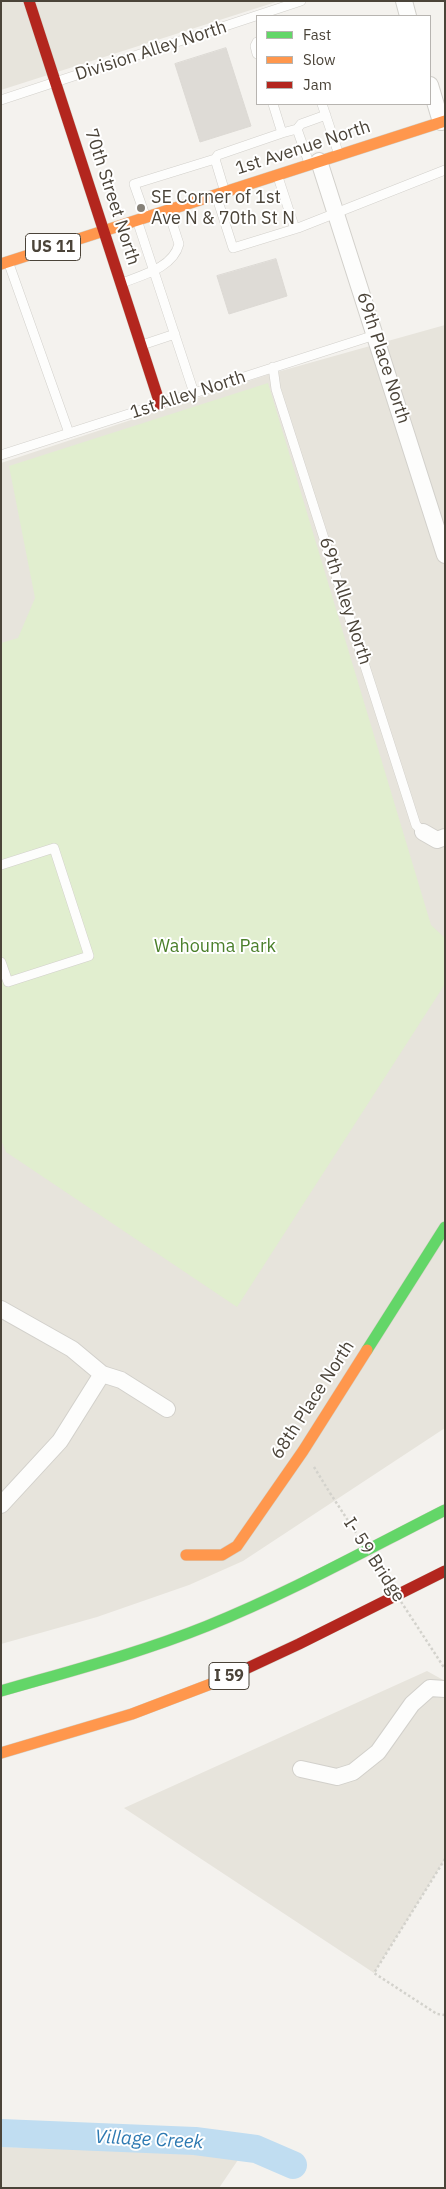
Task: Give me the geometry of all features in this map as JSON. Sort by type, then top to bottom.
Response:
[{"type":"main road","name":"70th Street North","points":[[29,1],[160,404]]},
{"type":"main road","name":"1st Avenue North","points":[[5,263],[338,155],[444,125]]},
{"type":"main road","name":"68th Place North","points":[[186,1555],[222,1555],[237,1546],[303,1451],[445,1226]]},
{"type":"main road","points":[[1,1690],[111,1659],[206,1626],[262,1601],[445,1510]]},
{"type":"main road","name":"I 59","points":[[1,1753],[149,1708],[239,1672],[296,1647],[445,1571]]},
{"type":"street","points":[[404,1],[408,15]]},
{"type":"street","points":[[431,88],[444,125]]},
{"type":"street","name":"69th Place North","points":[[314,163],[336,212],[445,556]]},
{"type":"street","points":[[423,832],[437,840],[445,837]]},
{"type":"street","points":[[1,1309],[72,1349],[102,1374],[121,1380],[167,1409]]},
{"type":"street","points":[[1,1505],[60,1442],[102,1374]]},
{"type":"street","points":[[301,1769],[337,1776],[353,1772],[378,1752],[412,1704],[430,1688],[445,1688]]},
{"type":"lane","name":"Division Alley North","points":[[259,15],[301,1]]},
{"type":"lane","name":"Division Alley North","points":[[1,100],[256,16]]},
{"type":"lane","points":[[273,105],[282,133]]},
{"type":"lane","points":[[322,105],[338,155]]},
{"type":"lane","points":[[194,393],[154,271],[134,184],[215,159],[218,155],[297,129],[301,124],[326,115]]},
{"type":"lane","points":[[297,129],[314,163]]},
{"type":"lane","points":[[215,159],[232,248],[295,229],[445,170]]},
{"type":"lane","points":[[277,175],[295,229]]},
{"type":"lane","points":[[122,283],[154,271],[174,256],[180,244],[168,210]]},
{"type":"lane","points":[[5,263],[69,433]]},
{"type":"lane","points":[[142,345],[175,334]]},
{"type":"lane","name":"1st Alley North","points":[[1,455],[376,335]]},
{"type":"lane","name":"69th Alley North","points":[[273,367],[276,389],[416,825],[423,832]]},
{"type":"lane","points":[[1,865],[54,848],[89,956],[4,981],[1,962]]},
{"type":"path","name":"I- 59 Bridge","points":[[303,1451],[445,1669]]},
{"type":"path","points":[[445,1858],[374,1973],[437,2014],[445,2015]]},
{"type":"shaded area","points":[[1,1],[279,1],[1,90]]},
{"type":"shaded area","points":[[445,325],[445,1428],[243,1561],[189,1585],[97,1617],[1,1644],[1,463],[270,374]]},
{"type":"shaded area","points":[[427,1671],[445,1681],[445,1859],[374,1973],[124,1808]]},
{"type":"shaded area","points":[[1,2147],[242,2154],[219,2188],[1,2188]]},
{"type":"green space","name":"Wahouma Park","points":[[268,383],[431,925],[445,938],[445,984],[237,1307],[6,1152],[1,1140],[1,643],[18,638],[35,598],[9,466]]},
{"type":"building","points":[[226,48],[251,126],[200,142],[175,64]]},
{"type":"building","points":[[276,259],[287,296],[229,314],[217,276]]},
{"type":"waterway","name":"Village Creek","points":[[1,2133],[195,2141],[256,2149],[293,2165]]},
{"type":"traffic: fast","points":[[367,1350],[445,1227]]},
{"type":"traffic: fast","points":[[1,1691],[131,1653],[207,1626],[298,1585],[445,1510]]},
{"type":"traffic: slow","points":[[1,264],[445,121]]},
{"type":"traffic: slow","points":[[186,1555],[222,1555],[237,1546],[303,1451],[367,1350]]},
{"type":"traffic: slow","points":[[1,1753],[132,1714],[224,1679]]},
{"type":"traffic: jam","points":[[29,1],[160,404]]},
{"type":"traffic: jam","points":[[224,1679],[445,1571]]},
{"type":"place","name":"SE Corner of 1st Ave N & 70th St N","points":[[141,208]]}]
